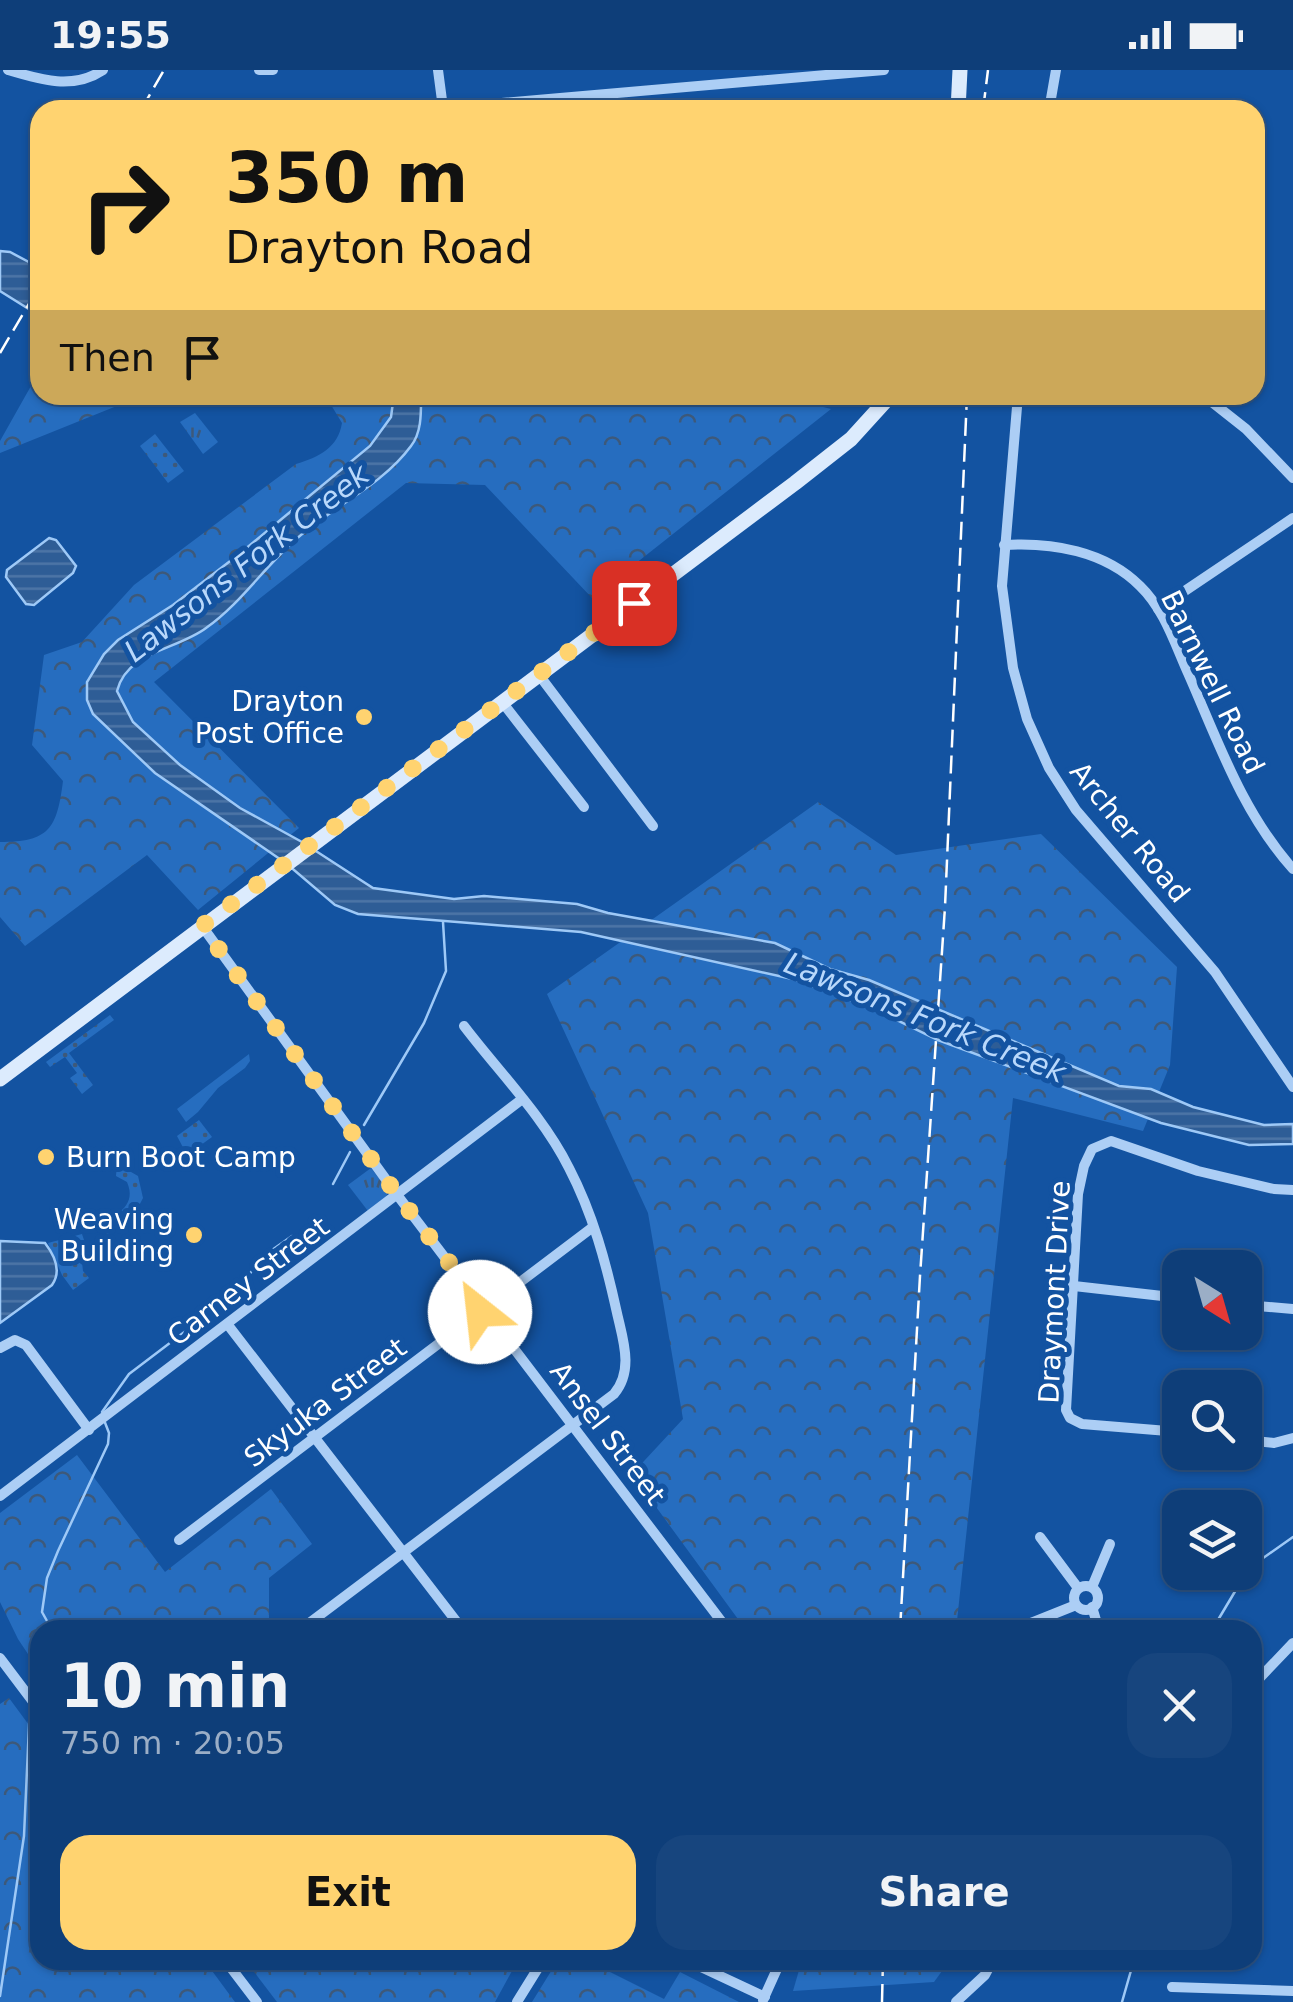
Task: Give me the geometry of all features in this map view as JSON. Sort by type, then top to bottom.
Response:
[{"type":"main road","points":[[958,100],[960,70]]},
{"type":"main road","points":[[0,1080],[851,439],[882,405]]},
{"type":"street","points":[[8,70],[62,82],[84,80],[103,70]]},
{"type":"street","points":[[259,70],[274,70]]},
{"type":"street","points":[[438,70],[442,100]]},
{"type":"street","points":[[536,100],[884,70]]},
{"type":"street","points":[[1050,100],[1056,70]]},
{"type":"street","name":"Archer Road","points":[[1017,405],[1004,545],[1003,605],[1013,668],[1027,720],[1049,768],[1099,840],[1215,972],[1293,1088]]},
{"type":"street","points":[[1216,405],[1246,429],[1293,478]]},
{"type":"street","points":[[1158,609],[1293,518]]},
{"type":"street","name":"Barnwell Road","points":[[1004,545],[1047,545],[1089,555],[1136,582],[1158,609],[1244,798],[1268,838],[1293,868]]},
{"type":"street","points":[[539,675],[653,826]]},
{"type":"street","points":[[502,702],[584,807]]},
{"type":"street","name":"Ansel Street","points":[[202,926],[398,1196],[720,1620]]},
{"type":"street","points":[[313,1620],[614,1394],[625,1374],[621,1328],[594,1227],[569,1167],[464,1026]]},
{"type":"street","name":"Carney Street","points":[[0,1496],[522,1100]]},
{"type":"street","name":"Draymont Drive","points":[[1162,1431],[1082,1424],[1067,1414],[1080,1178],[1089,1154],[1100,1144],[1119,1142],[1198,1171],[1274,1190],[1293,1190]]},
{"type":"street","name":"Skyuka Street","points":[[179,1540],[594,1227]]},
{"type":"street","points":[[1074,1286],[1162,1296]]},
{"type":"street","points":[[1262,1306],[1293,1310]]},
{"type":"street","points":[[228,1324],[456,1620]]},
{"type":"street","points":[[0,1348],[16,1340],[26,1344],[93,1426]]},
{"type":"street","points":[[1262,1442],[1293,1438]]},
{"type":"street","points":[[1040,1537],[1078,1588]]},
{"type":"street","points":[[1078,1588],[1074,1596],[1076,1605],[1084,1610],[1092,1607],[1098,1600],[1092,1587],[1110,1544]]},
{"type":"street","points":[[1078,1588],[1092,1587]]},
{"type":"street","points":[[1038,1620],[1076,1605]]},
{"type":"street","points":[[1092,1607],[1095,1620]]},
{"type":"street","points":[[1262,1676],[1293,1643]]},
{"type":"street","points":[[1,1661],[30,1698]]},
{"type":"street","points":[[233,1970],[257,2002]]},
{"type":"street","points":[[517,2002],[537,1970]]},
{"type":"street","points":[[705,1970],[763,2000],[776,1970]]},
{"type":"street","points":[[956,2002],[988,1970]]},
{"type":"street","points":[[1172,1987],[1293,1991]]},
{"type":"green space","points":[[30,388],[30,405],[119,405],[0,453],[0,441]]},
{"type":"green space","points":[[331,405],[815,405],[831,409],[592,598],[485,485],[406,483],[154,682],[299,828],[198,910],[147,855],[25,946],[0,917],[0,842],[40,835],[48,830],[58,811],[63,781],[32,745],[44,655],[82,642],[134,585],[296,464],[320,455],[332,445],[342,423]]},
{"type":"green space","points":[[195,413],[218,442],[203,454],[180,422]]},
{"type":"green space","points":[[155,434],[184,471],[168,483],[140,446]]},
{"type":"green space","points":[[818,802],[896,855],[1041,834],[1177,967],[1170,1065],[1143,1131],[1013,1098],[957,1620],[739,1620],[632,1474],[683,1419],[648,1213],[547,994]]},
{"type":"green space","points":[[110,1015],[114,1020],[69,1053],[93,1085],[82,1094],[70,1078],[77,1073],[65,1057],[50,1067],[46,1062]]},
{"type":"green space","points":[[249,1054],[245,1068],[218,1088],[186,1122],[177,1109]]},
{"type":"green space","points":[[199,1120],[212,1137],[187,1155],[177,1136]]},
{"type":"green space","points":[[117,1164],[138,1176],[143,1198],[134,1215],[107,1235],[102,1225],[124,1208],[130,1197],[127,1182],[116,1176]]},
{"type":"green space","points":[[371,1168],[388,1190],[386,1198],[368,1211],[348,1185]]},
{"type":"green space","points":[[82,1234],[87,1249],[81,1254],[83,1271],[89,1278],[73,1290],[48,1243]]},
{"type":"green space","points":[[77,1455],[165,1572],[271,1489],[312,1544],[269,1578],[269,1620],[30,1620],[30,1657],[0,1602],[0,1513]]},
{"type":"green space","points":[[9,1698],[30,1726],[30,1970],[211,1970],[235,2002],[0,2002],[0,1704]]},
{"type":"green space","points":[[253,1970],[513,1970],[495,2002],[277,2002]]},
{"type":"green space","points":[[552,1970],[606,1970],[664,1999],[680,1972],[739,2002],[532,2002]]},
{"type":"green space","points":[[799,1970],[943,1970],[934,1982],[793,1991]]},
{"type":"water","points":[[0,251],[30,263],[30,310],[0,291]]},
{"type":"water","name":"Lawsons Fork Creek","points":[[393,405],[421,405],[417,435],[399,461],[293,542],[218,619],[142,659],[123,678],[117,691],[133,722],[180,765],[240,808],[373,888],[454,899],[484,896],[577,904],[775,943],[1119,1086],[1151,1089],[1193,1107],[1264,1125],[1293,1124],[1293,1144],[1249,1145],[1161,1123],[938,1040],[874,1009],[797,980],[581,932],[358,914],[335,905],[287,864],[155,773],[93,714],[87,700],[87,682],[104,654],[238,555],[370,446],[391,417]]},
{"type":"water","points":[[49,538],[56,540],[76,566],[73,573],[34,605],[26,604],[6,577],[7,570]]},
{"type":"water","points":[[0,1241],[45,1243],[57,1269],[52,1285],[0,1323]]},
{"type":"waterway","points":[[364,1125],[424,1023],[446,971],[443,922]]},
{"type":"waterway","points":[[333,1184],[350,1152]]},
{"type":"waterway","points":[[221,1304],[272,1250],[292,1236]]},
{"type":"waterway","points":[[102,1412],[129,1374],[212,1311]]},
{"type":"waterway","points":[[46,1620],[42,1612],[47,1578],[108,1444],[104,1420]]},
{"type":"waterway","points":[[1218,1620],[1249,1568],[1293,1537]]},
{"type":"waterway","points":[[0,1996],[24,1836],[30,1704]]},
{"type":"waterway","points":[[1122,2002],[1131,1970]]},
{"type":"railway","points":[[147,100],[164,70]]},
{"type":"railway","points":[[984,100],[988,70]]},
{"type":"railway","points":[[0,353],[30,302]]},
{"type":"railway","points":[[901,1620],[945,907],[967,405]]},
{"type":"railway","points":[[882,2002],[883,1970]]},
{"type":"place","name":"Drayton Post Office","points":[[364,717]]},
{"type":"place","name":"Burn Boot Camp","points":[[46,1157]]},
{"type":"place","name":"Weaving Building","points":[[194,1235]]},
{"type":"route","points":[[480,1312],[485,1309],[202,926],[634,603]]}]
